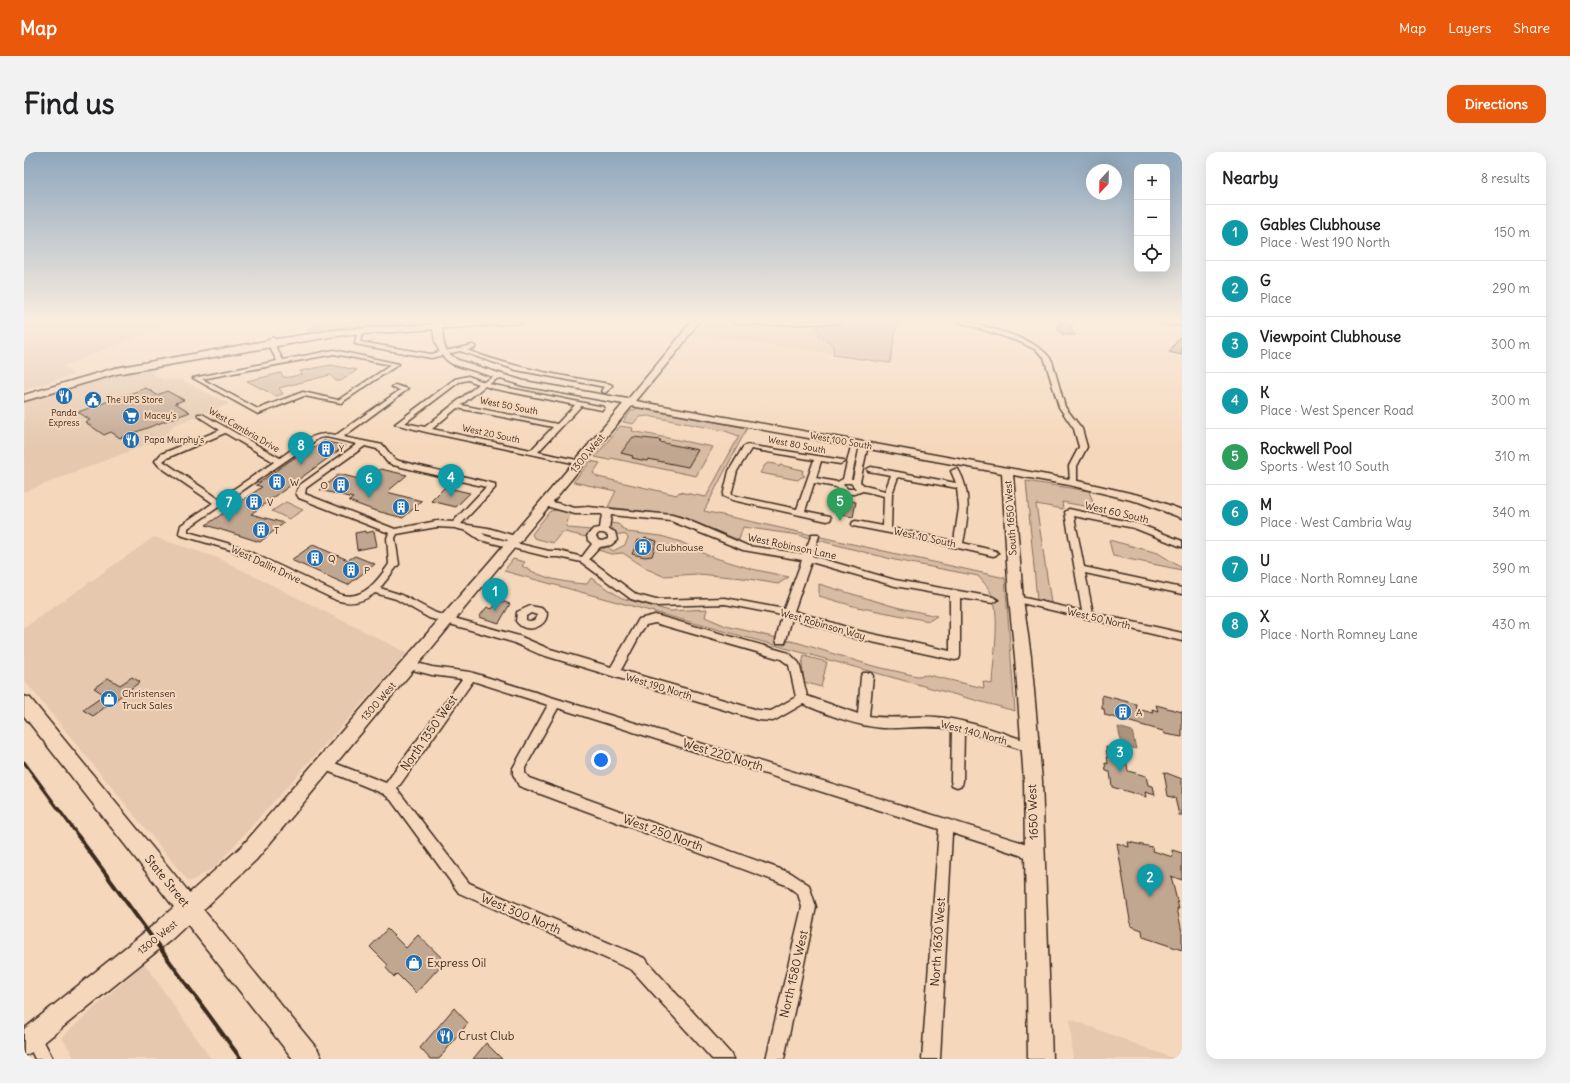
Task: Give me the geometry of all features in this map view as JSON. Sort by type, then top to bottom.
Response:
[{"type":"main road","points":[[24,393],[112,367],[138,363]]},
{"type":"main road","points":[[24,398],[115,371],[160,363]]},
{"type":"main road","name":"State Street","points":[[24,703],[309,1059]]},
{"type":"street","points":[[272,363],[196,378],[258,412],[303,394],[339,402],[396,364],[393,363]]},
{"type":"street","name":"West 100 South","points":[[459,363],[498,376],[558,390],[1074,483],[1143,499],[1182,514]]},
{"type":"street","points":[[498,363],[520,370],[610,386],[605,391]]},
{"type":"street","name":"1300 West","points":[[28,1041],[190,910],[249,853],[514,542],[662,363]]},
{"type":"street","points":[[1050,363],[1062,407],[1078,429],[1083,447],[1073,466],[1074,483]]},
{"type":"street","points":[[426,430],[484,384],[498,376]]},
{"type":"street","name":"West 20 South","points":[[484,384],[468,378],[461,378],[399,424],[579,463]]},
{"type":"street","points":[[558,390],[570,379]]},
{"type":"street","points":[[484,384],[580,402],[602,408]]},
{"type":"street","points":[[338,437],[405,389],[395,387]]},
{"type":"street","points":[[533,453],[580,402]]},
{"type":"street","name":"West 50 South","points":[[456,406],[557,426]]},
{"type":"street","name":"West Cambria Drive","points":[[200,415],[279,461]]},
{"type":"street","points":[[225,430],[164,456],[159,461],[219,503],[317,436],[326,435],[338,437],[380,447],[390,460],[396,463],[492,486],[455,525]]},
{"type":"street","points":[[364,443],[303,487],[300,493],[306,498],[394,532],[390,538],[394,564],[374,589],[400,597],[423,611],[447,620]]},
{"type":"street","points":[[843,483],[859,444]]},
{"type":"street","points":[[859,444],[859,485]]},
{"type":"street","name":"West 80 South","points":[[801,511],[727,496],[733,471],[746,449],[750,447],[840,462]]},
{"type":"street","points":[[818,459],[813,480],[801,511],[827,518]]},
{"type":"street","points":[[871,469],[960,486]]},
{"type":"street","name":"South 1650 West","points":[[1007,470],[1014,566]]},
{"type":"street","points":[[955,471],[960,486],[964,509],[958,545]]},
{"type":"street","points":[[887,529],[888,494],[895,474]]},
{"type":"street","points":[[813,480],[859,485],[888,494]]},
{"type":"street","name":"West Dallin Drive","points":[[219,503],[184,527],[183,533],[234,548],[339,598],[353,601],[374,589]]},
{"type":"street","name":"West Robinson Lane","points":[[545,503],[576,512],[588,510],[672,518],[746,548],[808,558],[895,583],[993,600]]},
{"type":"street","points":[[604,530],[607,512]]},
{"type":"street","name":"West 60 South","points":[[1079,569],[1069,512],[1136,526],[1182,544]]},
{"type":"street","name":"West Robinson Way","points":[[394,532],[437,524],[455,525],[470,529],[483,538],[514,542],[549,554],[560,554],[584,560],[634,597],[644,600],[656,603],[724,601],[788,613],[858,635],[955,656],[955,594]]},
{"type":"street","name":"West 10 South","points":[[856,524],[887,529],[993,553]]},
{"type":"street","points":[[604,530],[612,534],[613,540],[606,544],[597,544],[592,540],[591,536],[596,532],[604,530]]},
{"type":"street","points":[[781,640],[788,613],[815,536]]},
{"type":"street","points":[[584,560],[597,544]]},
{"type":"street","name":"1650 West","points":[[1014,566],[1033,781],[1040,1059]]},
{"type":"street","points":[[1088,615],[1079,569],[1182,591]]},
{"type":"street","name":"West 50 North","points":[[1016,599],[1182,637]]},
{"type":"street","points":[[614,672],[643,622],[655,619],[777,653],[791,659],[796,667],[797,680],[802,698]]},
{"type":"street","name":"West 190 North","points":[[447,620],[477,628],[493,637],[515,639],[543,651],[758,715],[773,716],[802,698]]},
{"type":"street","points":[[515,639],[526,624]]},
{"type":"street","name":"West 220 North","points":[[409,665],[432,671],[470,676],[1035,853]]},
{"type":"street","name":"North 1350 West","points":[[389,790],[470,676]]},
{"type":"street","points":[[863,719],[867,676]]},
{"type":"street","name":"West 140 North","points":[[802,698],[814,704],[863,719],[889,724],[926,721],[958,726],[1029,746]]},
{"type":"street","name":"West 250 North","points":[[555,703],[519,768],[521,779],[529,785],[791,880],[804,890]]},
{"type":"street","points":[[957,781],[958,726]]},
{"type":"street","name":"West 300 North","points":[[324,764],[389,790],[396,796],[464,888],[638,964],[724,1059]]},
{"type":"street","name":"North 1630 West","points":[[930,1059],[946,826]]},
{"type":"street","name":"North 1580 West","points":[[775,1059],[809,907],[804,890]]},
{"type":"street","points":[[28,1041],[44,1059]]},
{"type":"shaded area","points":[[24,363],[71,363],[64,366],[73,375],[24,390]]},
{"type":"shaded area","points":[[331,365],[357,370],[341,381],[336,381],[330,375],[279,388],[283,394],[276,396],[247,381],[281,373],[283,377],[291,377],[302,374],[300,371]]},
{"type":"shaded area","points":[[154,366],[155,375],[163,380],[182,380],[229,404],[174,425],[163,438],[24,492],[24,399],[102,376]]},
{"type":"shaded area","points":[[638,408],[747,428],[704,511],[1005,578],[1015,711],[504,571],[513,559],[525,562],[522,566],[537,574],[553,579],[587,584],[591,578],[622,598],[670,611],[707,609],[705,617],[726,626],[799,643],[873,666],[917,676],[928,675],[984,688],[983,681],[992,684],[996,639],[995,605],[991,592],[978,576],[895,560],[798,535],[743,527],[739,540],[680,516],[608,507],[616,491],[573,482],[591,461],[600,463],[593,473],[598,477],[677,495],[679,492],[706,497],[739,436],[725,431],[648,416],[639,417],[633,424],[623,422],[631,411]]},
{"type":"shaded area","points":[[620,426],[633,428],[632,431],[713,447],[696,476],[611,458],[609,460],[595,457]]},
{"type":"shaded area","points":[[768,463],[776,464],[779,467],[780,465],[803,470],[802,474],[805,476],[798,480],[760,473]]},
{"type":"shaded area","points":[[1026,481],[1089,491],[1095,508],[1062,502],[1063,509],[1036,504],[1051,603],[1037,600]]},
{"type":"shaded area","points":[[286,502],[303,510],[289,519],[272,511]]},
{"type":"shaded area","points":[[557,510],[570,513],[566,526],[568,528],[591,530],[586,537],[565,532],[561,533],[553,543],[534,538],[532,534],[550,511]]},
{"type":"shaded area","points":[[609,523],[618,524],[627,532],[661,536],[681,542],[709,556],[752,569],[789,577],[778,584],[743,578],[698,574],[663,576],[647,569],[623,553],[611,554],[598,550],[608,547],[613,551],[625,545],[628,538],[626,535],[616,534]]},
{"type":"shaded area","points":[[154,537],[218,558],[407,653],[215,867],[189,882],[24,680],[24,628]]},
{"type":"shaded area","points":[[1109,540],[1158,553],[1182,568],[1182,570],[1113,556]]},
{"type":"shaded area","points":[[819,584],[896,607],[937,616],[929,621],[857,607],[819,596]]},
{"type":"shaded area","points":[[804,656],[827,662],[821,687],[804,682],[802,664]]},
{"type":"shaded area","points":[[1118,727],[1132,731],[1136,749],[1122,745]]},
{"type":"shaded area","points":[[144,963],[211,1059],[75,1059],[62,1037]]},
{"type":"shaded area","points":[[1070,1019],[1175,1059],[1073,1059]]},
{"type":"building","name":"Macey's","points":[[146,388],[157,395],[167,391],[184,400],[175,403],[190,412],[120,438],[111,432],[104,435],[85,422],[90,420],[78,412]]},
{"type":"building","points":[[633,437],[661,440],[659,442],[698,450],[688,467],[648,459],[647,461],[632,458],[633,456],[621,453]]},
{"type":"building","points":[[324,441],[345,446],[251,514],[284,523],[260,542],[206,525],[262,487],[256,485],[281,467],[297,456],[301,457]]},
{"type":"building","points":[[381,469],[407,475],[387,492],[422,501],[403,518],[373,510],[349,501],[353,498],[320,490],[339,474],[367,481]]},
{"type":"building","points":[[445,487],[470,493],[456,507],[431,501]]},
{"type":"building","points":[[841,499],[856,502],[853,517],[837,514]]},
{"type":"building","points":[[366,531],[366,533],[374,531],[377,546],[357,550],[355,533]]},
{"type":"building","name":"Clubhouse","points":[[645,538],[657,541],[652,556],[645,557],[632,554],[638,540],[643,541]]},
{"type":"building","points":[[313,545],[348,560],[355,556],[375,564],[348,585],[291,560]]},
{"type":"building","points":[[499,600],[510,604],[499,623],[479,617],[487,607],[492,609]]},
{"type":"building","name":"Christensen Truck Sales","points":[[132,677],[140,682],[93,716],[83,710],[105,695],[94,688],[108,678],[120,685]]},
{"type":"building","points":[[1102,695],[1136,704],[1137,709],[1153,713],[1152,709],[1158,711],[1156,705],[1182,712],[1182,737],[1165,734],[1163,731],[1105,715],[1104,709],[1102,709]]},
{"type":"building","points":[[1106,747],[1125,752],[1128,771],[1146,776],[1148,785],[1153,786],[1155,795],[1145,792],[1146,797],[1112,787],[1110,772],[1106,771],[1105,763],[1108,764]]},
{"type":"building","points":[[1164,772],[1182,779],[1182,815],[1179,815],[1175,798],[1168,796]]},
{"type":"building","points":[[1128,842],[1152,847],[1153,851],[1173,857],[1172,850],[1182,853],[1182,880],[1171,876],[1179,909],[1177,908],[1182,932],[1182,950],[1143,937],[1142,930],[1131,926],[1117,843],[1129,847]]},
{"type":"building","name":"Express Oil","points":[[387,929],[406,948],[418,935],[445,961],[416,993],[397,974],[394,977],[386,968],[388,965],[370,947]]},
{"type":"building","name":"Crust Club","points":[[454,1008],[468,1023],[439,1059],[430,1059],[420,1048]]},
{"type":"building","points":[[486,1043],[502,1059],[473,1059]]},
{"type":"railway","points":[[24,762],[79,837]]},
{"type":"railway","points":[[78,836],[241,1059]]},
{"type":"place","name":"Panda Express","points":[[64,396]]},
{"type":"place","name":"The UPS Store","points":[[93,400]]},
{"type":"place","name":"Macey's","points":[[131,416]]},
{"type":"place","name":"Papa Murphy's","points":[[131,440]]},
{"type":"place","name":"Y","points":[[326,449]]},
{"type":"place","name":"X","points":[[301,465]]},
{"type":"place","name":"W","points":[[277,482]]},
{"type":"place","name":"O","points":[[341,485]]},
{"type":"place","name":"K","points":[[451,497]]},
{"type":"place","name":"M","points":[[369,498]]},
{"type":"place","name":"V","points":[[254,502]]},
{"type":"place","name":"L","points":[[401,507]]},
{"type":"place","name":"Rockwell Pool","points":[[840,521]]},
{"type":"place","name":"U","points":[[229,522]]},
{"type":"place","name":"T","points":[[261,530]]},
{"type":"place","name":"Clubhouse","points":[[643,547]]},
{"type":"place","name":"Q","points":[[315,558]]},
{"type":"place","name":"P","points":[[351,570]]},
{"type":"place","name":"Gables Clubhouse","points":[[495,611]]},
{"type":"place","name":"Christensen Truck Sales","points":[[109,699]]},
{"type":"place","name":"A","points":[[1123,712]]},
{"type":"place","name":"Viewpoint Clubhouse","points":[[1120,772]]},
{"type":"place","name":"G","points":[[1150,897]]},
{"type":"place","name":"Express Oil","points":[[414,963]]},
{"type":"place","name":"Crust Club","points":[[445,1036]]}]
